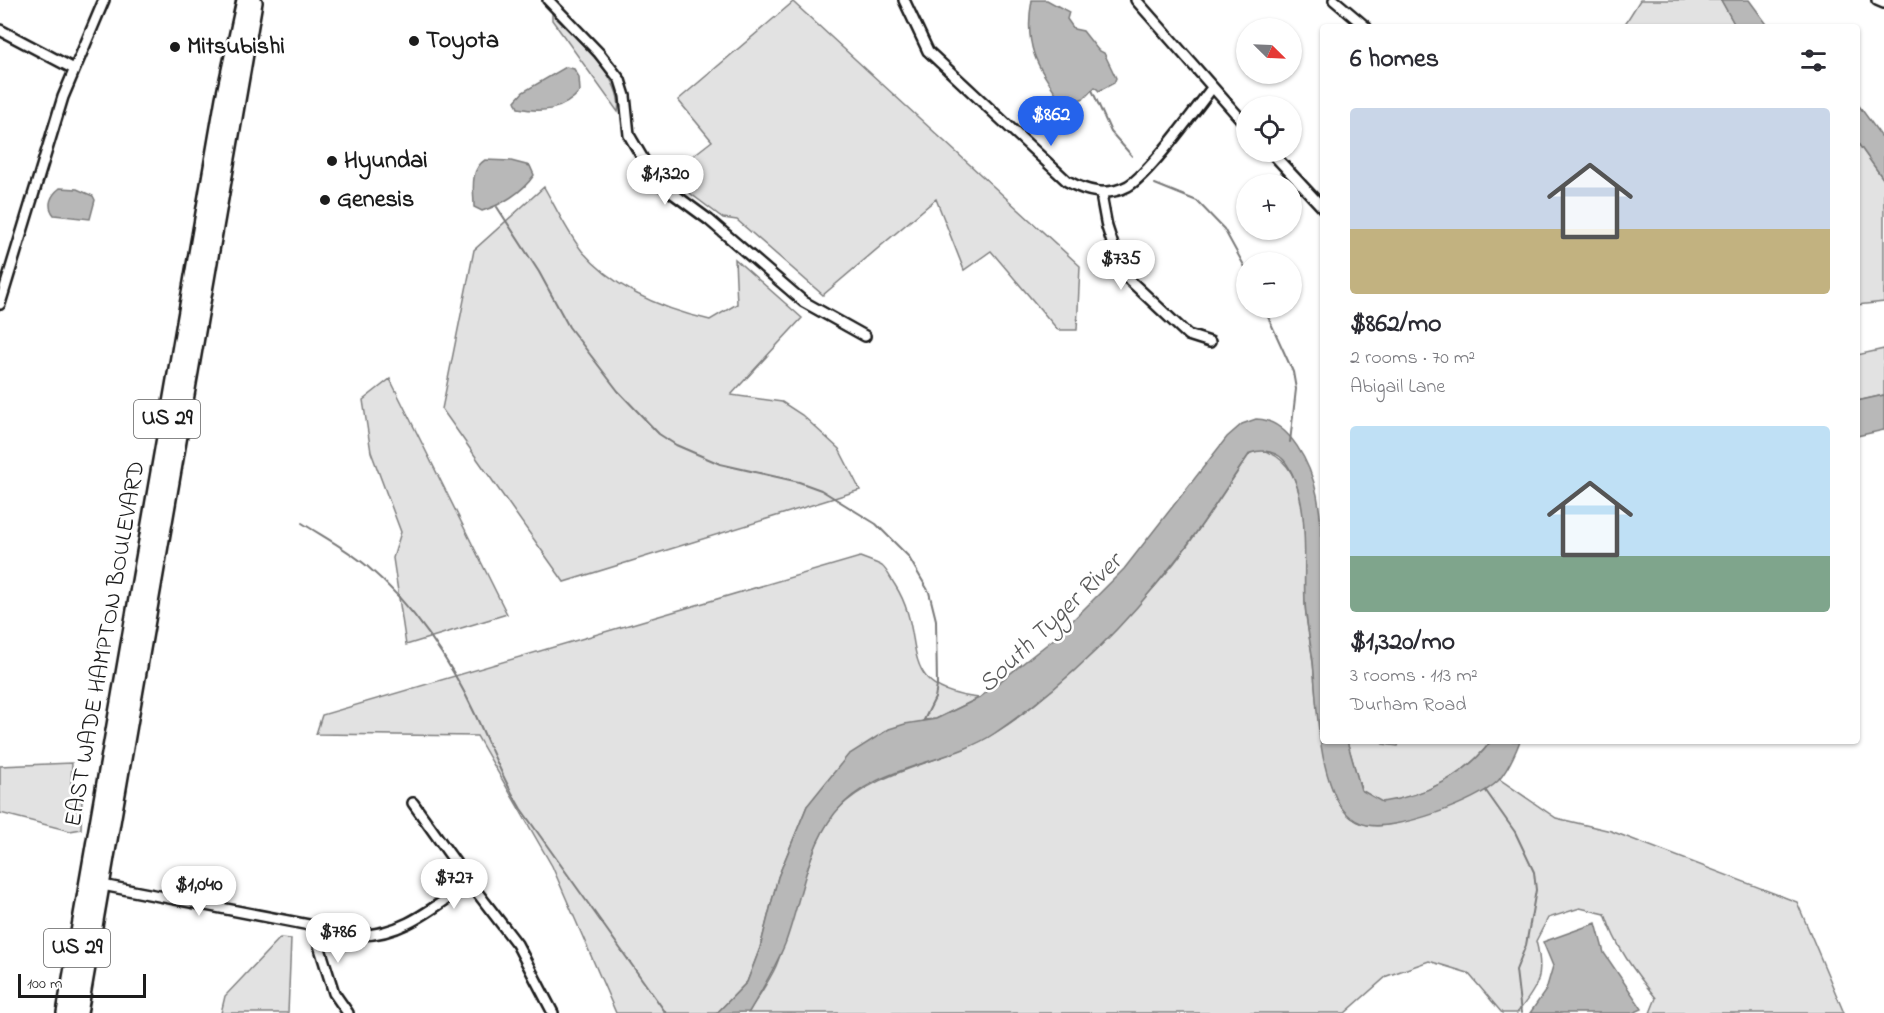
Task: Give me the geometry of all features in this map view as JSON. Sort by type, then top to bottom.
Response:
[{"type":"main road","name":"EAST WADE HAMPTON BOULEVARD","points":[[79,1013],[77,987],[231,100],[245,0]]},
{"type":"main road","name":"EAST WADE HAMPTON BOULEVARD","points":[[231,100],[254,0]]},
{"type":"main road","name":"EAST WADE HAMPTON BOULEVARD","points":[[65,1013],[77,987]]},
{"type":"street","points":[[0,304],[74,69],[104,0]]},
{"type":"street","points":[[548,0],[599,52],[620,80],[626,96],[629,135],[656,181],[709,220],[783,286],[819,311],[865,336]]},
{"type":"street","points":[[904,0],[928,51],[1067,181],[1081,189],[1104,192],[1129,185],[1212,88]]},
{"type":"street","points":[[1136,0],[1236,114]]},
{"type":"street","points":[[1334,0],[1362,24]]},
{"type":"street","points":[[1877,0],[1884,3]]},
{"type":"street","points":[[0,30],[74,69]]},
{"type":"street","points":[[1280,162],[1320,205]]},
{"type":"street","points":[[1104,192],[1102,200],[1107,227],[1122,273],[1188,335],[1210,342]]},
{"type":"street","points":[[413,803],[517,944],[554,1013]]},
{"type":"street","points":[[95,884],[362,935],[389,932],[402,927],[470,883]]},
{"type":"street","points":[[313,926],[334,993],[348,1013]]},
{"type":"shaded area","points":[[1032,0],[1047,0],[1069,12],[1067,19],[1074,29],[1083,31],[1098,50],[1104,53],[1116,78],[1114,83],[1099,91],[1095,87],[1084,98],[1064,105],[1040,68],[1031,44]]},
{"type":"shaded area","points":[[1640,0],[1721,0],[1734,24],[1625,24]]},
{"type":"shaded area","points":[[1721,0],[1749,0],[1767,24],[1734,24]]},
{"type":"shaded area","points":[[793,2],[1080,266],[1077,330],[1058,330],[991,251],[964,270],[936,199],[823,295],[737,220],[723,218],[667,176],[712,141],[678,100]]},
{"type":"shaded area","points":[[552,14],[606,72],[618,99],[618,112],[552,20]]},
{"type":"shaded area","points":[[566,67],[574,69],[579,77],[580,91],[573,98],[552,109],[518,108],[515,101],[523,92]]},
{"type":"shaded area","points":[[1860,107],[1884,140],[1884,180],[1860,146]]},
{"type":"shaded area","points":[[1860,146],[1884,180],[1884,302],[1860,305]]},
{"type":"shaded area","points":[[485,160],[511,161],[530,166],[534,175],[511,198],[482,211],[474,207],[474,175]]},
{"type":"shaded area","points":[[544,187],[582,251],[609,277],[640,296],[674,310],[710,320],[737,304],[735,259],[802,318],[731,395],[782,402],[802,415],[839,449],[860,490],[564,582],[442,409],[474,250]]},
{"type":"shaded area","points":[[60,188],[77,189],[93,196],[95,200],[90,219],[54,215],[50,204],[54,194]]},
{"type":"shaded area","points":[[1884,349],[1884,395],[1860,400],[1860,354]]},
{"type":"shaded area","points":[[390,379],[507,614],[406,645],[393,558],[401,532],[371,452],[363,400]]},
{"type":"shaded area","points":[[1884,395],[1884,430],[1860,435],[1860,400]]},
{"type":"shaded area","points":[[1256,419],[1268,421],[1289,435],[1304,458],[1314,483],[1320,517],[1320,736],[1306,609],[1304,531],[1299,494],[1294,478],[1283,459],[1270,452],[1250,453],[1195,535],[1156,585],[1114,632],[1069,676],[995,733],[976,744],[889,775],[869,785],[851,797],[835,813],[817,843],[785,944],[749,1012],[717,1013],[747,982],[760,948],[778,877],[807,806],[848,755],[889,729],[936,719],[979,698],[1055,638],[1124,569],[1227,437],[1242,424]]},
{"type":"shaded area","points":[[1262,450],[1280,459],[1292,474],[1299,494],[1305,540],[1306,611],[1320,744],[1333,790],[1341,807],[1352,818],[1372,826],[1409,820],[1468,799],[1499,779],[1556,818],[1611,831],[1797,902],[1844,1013],[1650,1013],[1656,998],[1626,958],[1605,914],[1580,908],[1548,918],[1536,941],[1540,963],[1538,980],[1531,995],[1517,1013],[1502,1013],[1468,973],[1429,961],[1387,976],[1345,1013],[748,1013],[776,966],[809,862],[827,824],[837,810],[854,796],[891,775],[972,745],[991,735],[1015,720],[1037,702],[1069,674],[1153,589],[1195,535],[1250,453]]},
{"type":"shaded area","points":[[860,557],[882,566],[895,585],[905,605],[917,658],[923,672],[934,684],[952,693],[979,698],[936,719],[924,720],[807,806],[778,877],[760,948],[747,982],[717,1013],[616,1013],[552,866],[477,736],[316,734],[322,715]]},
{"type":"shaded area","points":[[1321,744],[1348,744],[1361,790],[1382,802],[1413,795],[1443,782],[1469,764],[1488,744],[1519,744],[1511,762],[1498,781],[1473,798],[1416,819],[1380,826],[1361,823],[1350,817],[1342,808],[1335,797]]},
{"type":"shaded area","points":[[1348,744],[1398,746],[1399,744],[1488,744],[1457,774],[1428,790],[1382,803],[1361,790]]},
{"type":"shaded area","points":[[72,763],[71,785],[82,797],[81,829],[70,831],[0,813],[0,766]]},
{"type":"shaded area","points":[[1596,923],[1604,953],[1642,1009],[1633,1013],[1530,1013],[1546,990],[1553,966],[1543,942]]},
{"type":"shaded area","points":[[280,938],[291,939],[288,1013],[221,1013],[225,996]]},
{"type":"waterway","points":[[1092,90],[1111,132],[1132,156]]},
{"type":"waterway","points":[[1155,184],[1197,201],[1224,229],[1237,252]]},
{"type":"waterway","points":[[497,207],[539,272],[569,327],[618,391],[659,434],[676,445],[720,464],[799,482],[821,490],[876,524],[908,556],[929,592],[936,620],[937,686],[935,698],[924,720]]},
{"type":"waterway","points":[[1269,318],[1293,372],[1296,389],[1290,442]]},
{"type":"waterway","points":[[302,523],[367,566],[400,598],[429,634],[465,694],[521,809],[666,1013]]},
{"type":"waterway","points":[[1486,791],[1515,832],[1534,872],[1536,890],[1531,918],[1526,945],[1516,970],[1521,1013]]},
{"type":"place","name":"Toyota","points":[[414,41]]},
{"type":"place","name":"Mitsubishi","points":[[175,47]]},
{"type":"place","name":"Hyundai","points":[[332,161]]},
{"type":"place","name":"Genesis","points":[[325,200]]},
{"type":"water label","name":"South Tyger River","points":[[1051,624]]}]
